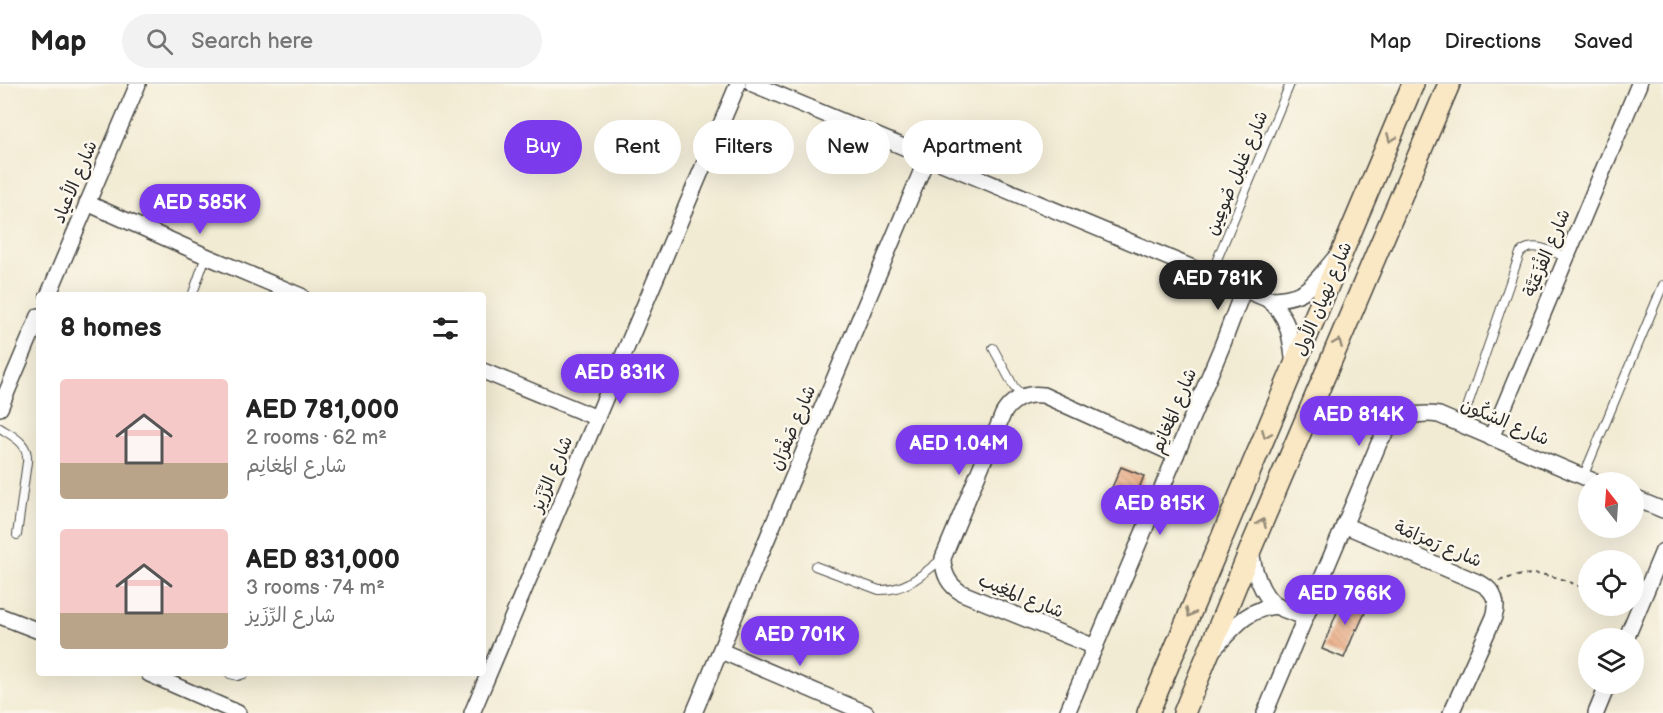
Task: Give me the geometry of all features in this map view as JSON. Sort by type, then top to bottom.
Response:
[{"type":"main road","name":"شارع نهيان الأول","points":[[1148,713],[1413,84]]},
{"type":"main road","name":"شارع نهيان الأول","points":[[1184,713],[1251,548],[1449,84]]},
{"type":"street","name":"شارع الأعياد","points":[[50,292],[138,84]]},
{"type":"street","name":"شارع الرِّزَيز","points":[[472,713],[738,84]]},
{"type":"street","points":[[753,84],[902,147]]},
{"type":"street","name":"شارع الفْزَعَيَّة","points":[[1491,438],[1639,84]]},
{"type":"street","name":"شارع صَفْرَان","points":[[694,713],[920,174]]},
{"type":"street","points":[[966,174],[1267,299],[1281,311],[1285,320],[1291,339],[1294,368]]},
{"type":"street","points":[[87,203],[292,292]]},
{"type":"street","points":[[1267,299],[1286,299],[1302,293],[1346,245]]},
{"type":"street","name":"شارع المَغانِم","points":[[1067,713],[1244,288]]},
{"type":"street","points":[[0,408],[36,323]]},
{"type":"street","points":[[486,371],[597,418]]},
{"type":"street","points":[[943,558],[1003,414],[1011,403],[1022,396],[1036,394],[1050,398],[1176,455]]},
{"type":"street","name":"شارع السُكُون","points":[[1264,713],[1379,442],[1395,423],[1420,413],[1439,415],[1578,475]]},
{"type":"street","points":[[1644,502],[1663,510]]},
{"type":"street","name":"شارع رَمرَامَة","points":[[1344,525],[1488,587],[1492,592],[1497,604],[1494,617],[1451,713]]},
{"type":"street","points":[[1251,548],[1252,561],[1261,586],[1278,606]]},
{"type":"street","points":[[1631,628],[1663,551]]},
{"type":"street","name":"شارع المغِيب","points":[[943,558],[946,577],[958,590],[1095,647]]},
{"type":"street","points":[[1208,656],[1245,617],[1266,607],[1278,606],[1305,617]]},
{"type":"street","points":[[0,616],[36,630]]},
{"type":"street","points":[[721,651],[866,713]]},
{"type":"street","points":[[167,677],[238,713]]},
{"type":"street","points":[[1596,713],[1604,694]]},
{"type":"lane","name":"شارع غليل صُوعِين","points":[[1211,274],[1290,84]]},
{"type":"lane","points":[[1461,424],[1520,253],[1534,246],[1566,257]]},
{"type":"lane","points":[[193,292],[206,256]]},
{"type":"lane","points":[[1585,472],[1663,285]]},
{"type":"lane","points":[[993,348],[1014,387],[1022,396]]},
{"type":"lane","points":[[0,428],[21,442],[27,452],[16,536]]},
{"type":"lane","points":[[815,566],[879,590],[890,591],[910,584],[943,558]]},
{"type":"path","points":[[1488,587],[1514,577],[1542,574],[1556,576],[1578,586]]},
{"type":"building","points":[[1121,467],[1144,476],[1130,511],[1106,501]]},
{"type":"building","points":[[1344,595],[1368,606],[1344,658],[1322,649]]}]
